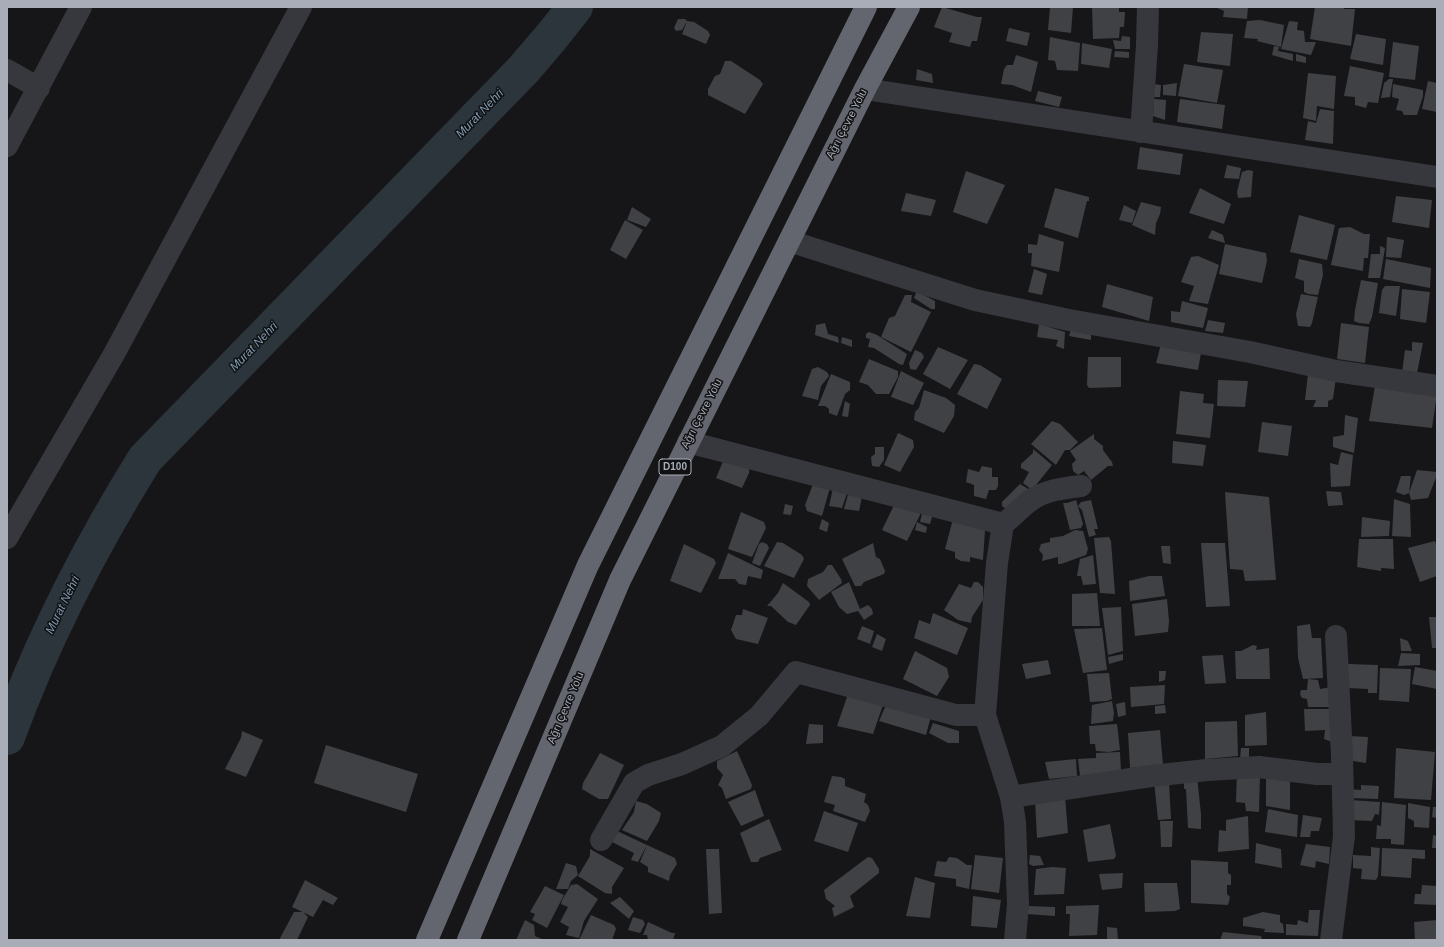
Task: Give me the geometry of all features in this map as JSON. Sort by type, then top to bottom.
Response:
[{"type":"highway","name":"D100","points":[[428,940],[588,565],[866,7]]},
{"type":"highway","name":"Ağrı Çevre Yolu","points":[[468,940],[620,580],[788,241],[865,89],[909,7]]},
{"type":"street","points":[[7,146],[81,7]]},
{"type":"street","points":[[7,538],[114,354],[301,7]]},
{"type":"street","points":[[1141,132],[1148,7]]},
{"type":"street","points":[[7,70],[39,88]]},
{"type":"street","points":[[865,89],[1437,177]]},
{"type":"street","points":[[788,241],[975,300],[1069,320],[1250,352],[1336,371],[1437,386]]},
{"type":"street","points":[[688,442],[1003,524]]},
{"type":"street","points":[[1015,940],[1018,904],[1016,822],[1011,797],[985,714],[997,563],[1003,524],[1013,517],[1030,500],[1056,489],[1082,486]]},
{"type":"street","points":[[1331,940],[1344,836],[1336,636]]},
{"type":"street","points":[[601,840],[634,783],[648,774],[682,764],[722,746],[759,716],[796,672],[956,715],[985,714]]},
{"type":"street","points":[[1011,797],[1151,776],[1207,770],[1259,767],[1317,774],[1342,774]]},
{"type":"building","points":[[942,7],[977,17],[982,17],[977,41],[972,41],[970,47],[949,42],[952,33],[934,27]]},
{"type":"building","points":[[1050,7],[1073,7],[1071,33],[1048,30]]},
{"type":"building","points":[[1092,7],[1119,7],[1119,12],[1125,12],[1124,27],[1120,27],[1119,38],[1093,39]]},
{"type":"building","points":[[1215,7],[1248,7],[1247,19],[1223,17],[1224,11]]},
{"type":"building","points":[[1315,7],[1344,7],[1344,9],[1355,9],[1351,46],[1310,39]]},
{"type":"building","points":[[678,19],[685,19],[687,21],[682,30],[676,31],[674,28]]},
{"type":"building","points":[[1260,20],[1284,25],[1281,47],[1257,41],[1258,39],[1244,38],[1247,21]]},
{"type":"building","points":[[687,21],[694,22],[708,31],[710,35],[706,44],[682,34]]},
{"type":"building","points":[[1289,21],[1298,22],[1297,30],[1304,31],[1305,42],[1316,42],[1311,55],[1281,49]]},
{"type":"building","points":[[1009,28],[1030,33],[1027,46],[1006,41]]},
{"type":"building","points":[[1201,32],[1233,34],[1230,66],[1197,62]]},
{"type":"building","points":[[1356,34],[1386,39],[1383,65],[1350,59]]},
{"type":"building","points":[[1122,36],[1130,37],[1130,49],[1115,49],[1113,40],[1121,41]]},
{"type":"building","points":[[1050,37],[1080,43],[1078,71],[1057,70],[1055,61],[1048,60]]},
{"type":"building","points":[[1393,42],[1419,46],[1415,80],[1389,77]]},
{"type":"building","points":[[1082,43],[1112,49],[1109,68],[1081,64]]},
{"type":"building","points":[[1274,46],[1279,47],[1278,51],[1293,54],[1293,61],[1272,55]]},
{"type":"building","points":[[1115,51],[1129,52],[1129,58],[1114,57]]},
{"type":"building","points":[[1296,54],[1306,57],[1306,63],[1296,61]]},
{"type":"building","points":[[1016,55],[1038,62],[1031,92],[1012,85],[1001,84],[1004,69],[1007,65],[1013,65]]},
{"type":"building","points":[[725,61],[731,61],[760,80],[763,84],[745,114],[708,95],[708,89],[715,76],[720,74]]},
{"type":"building","points":[[1184,64],[1223,70],[1217,103],[1178,96]]},
{"type":"building","points":[[1350,66],[1384,73],[1378,103],[1368,102],[1366,108],[1355,105],[1355,97],[1344,96]]},
{"type":"building","points":[[917,69],[932,74],[933,83],[916,80]]},
{"type":"building","points":[[1308,73],[1336,76],[1334,109],[1317,106],[1316,121],[1303,118]]},
{"type":"building","points":[[1389,79],[1393,79],[1390,97],[1381,98],[1384,83]]},
{"type":"building","points":[[1428,81],[1437,83],[1437,112],[1422,109]]},
{"type":"building","points":[[1177,83],[1176,96],[1163,95],[1163,85]]},
{"type":"building","points":[[1154,84],[1161,85],[1160,97],[1154,97]]},
{"type":"building","points":[[1393,84],[1423,90],[1423,96],[1417,115],[1404,115],[1402,111],[1396,110],[1399,99],[1392,97]]},
{"type":"building","points":[[1038,91],[1062,97],[1059,107],[1035,101]]},
{"type":"building","points":[[1154,99],[1166,100],[1165,120],[1153,116]]},
{"type":"building","points":[[1180,99],[1225,105],[1222,129],[1177,122]]},
{"type":"building","points":[[1320,109],[1334,111],[1333,144],[1305,140],[1308,121],[1316,123]]},
{"type":"building","points":[[1140,147],[1183,154],[1180,175],[1137,169]]},
{"type":"building","points":[[1227,165],[1241,168],[1239,179],[1224,178]]},
{"type":"building","points":[[1248,170],[1253,171],[1251,197],[1238,198],[1237,192],[1242,172]]},
{"type":"building","points":[[966,171],[1005,185],[987,224],[953,212]]},
{"type":"building","points":[[1055,188],[1089,197],[1078,238],[1044,227]]},
{"type":"building","points":[[1200,188],[1231,204],[1224,224],[1189,213]]},
{"type":"building","points":[[906,193],[936,200],[931,216],[901,211]]},
{"type":"building","points":[[1396,196],[1432,200],[1429,228],[1392,222]]},
{"type":"building","points":[[1141,202],[1161,207],[1156,223],[1155,235],[1132,225]]},
{"type":"building","points":[[1124,205],[1136,211],[1132,223],[1119,220]]},
{"type":"building","points":[[632,207],[651,219],[646,227],[627,220]]},
{"type":"building","points":[[1299,215],[1335,225],[1327,260],[1290,252]]},
{"type":"building","points":[[625,220],[643,230],[626,259],[610,250]]},
{"type":"building","points":[[1350,227],[1364,234],[1370,234],[1368,258],[1364,258],[1363,271],[1331,265],[1339,228]]},
{"type":"building","points":[[1212,230],[1223,235],[1225,243],[1208,238]]},
{"type":"building","points":[[1039,234],[1064,242],[1059,272],[1031,266],[1032,253],[1028,253],[1028,244],[1037,245]]},
{"type":"building","points":[[1387,237],[1404,240],[1401,258],[1386,257]]},
{"type":"building","points":[[1225,244],[1266,253],[1267,261],[1262,283],[1219,274]]},
{"type":"building","points":[[1380,246],[1385,248],[1380,278],[1368,278],[1371,254],[1380,254]]},
{"type":"building","points":[[1198,256],[1219,265],[1208,304],[1189,301],[1194,286],[1181,282],[1191,257]]},
{"type":"building","points":[[1299,259],[1322,264],[1323,275],[1318,295],[1304,292],[1304,281],[1295,278]]},
{"type":"building","points":[[1386,259],[1431,268],[1430,288],[1383,279]]},
{"type":"building","points":[[1034,269],[1047,274],[1042,295],[1028,292]]},
{"type":"building","points":[[1361,280],[1378,283],[1372,317],[1369,324],[1354,321]]},
{"type":"building","points":[[1107,284],[1153,297],[1149,321],[1102,307]]},
{"type":"building","points":[[1385,286],[1400,286],[1396,316],[1379,313],[1382,290]]},
{"type":"building","points":[[1402,289],[1430,292],[1426,323],[1400,319]]},
{"type":"building","points":[[916,293],[920,293],[935,301],[935,309],[931,309],[914,298]]},
{"type":"building","points":[[1301,294],[1318,297],[1310,327],[1298,326],[1296,314]]},
{"type":"building","points":[[905,295],[912,295],[911,302],[931,312],[911,352],[881,337],[889,318],[895,316]]},
{"type":"building","points":[[1182,301],[1208,308],[1203,328],[1171,322],[1171,311],[1180,312]]},
{"type":"building","points":[[1208,320],[1225,323],[1223,333],[1205,331]]},
{"type":"building","points":[[825,323],[828,334],[838,337],[839,343],[815,335],[816,325]]},
{"type":"building","points":[[1341,323],[1369,327],[1365,363],[1337,359]]},
{"type":"building","points":[[1039,324],[1065,332],[1064,349],[1056,346],[1058,340],[1037,337]]},
{"type":"building","points":[[1072,326],[1091,329],[1091,340],[1069,336]]},
{"type":"building","points":[[869,332],[877,335],[907,354],[903,365],[874,348],[868,347],[870,339],[866,338],[866,334]]},
{"type":"building","points":[[842,337],[852,340],[852,347],[841,343]]},
{"type":"building","points":[[1412,342],[1423,343],[1417,373],[1402,372],[1405,350],[1412,351]]},
{"type":"building","points":[[1161,344],[1201,353],[1198,370],[1156,363]]},
{"type":"building","points":[[938,347],[968,360],[950,389],[923,374]]},
{"type":"building","points":[[915,350],[922,353],[924,357],[916,370],[910,369],[909,363]]},
{"type":"building","points":[[1088,357],[1121,357],[1121,387],[1089,388],[1087,385]]},
{"type":"building","points":[[869,359],[898,371],[898,377],[889,394],[876,394],[868,385],[859,382]]},
{"type":"building","points":[[974,364],[980,365],[1002,379],[987,409],[957,394]]},
{"type":"building","points":[[818,367],[827,372],[829,376],[821,386],[818,400],[802,396],[812,369]]},
{"type":"building","points":[[901,371],[924,383],[913,405],[891,397]]},
{"type":"building","points":[[831,374],[850,382],[850,390],[845,394],[837,416],[829,413],[829,409],[825,406],[818,406]]},
{"type":"building","points":[[1308,374],[1336,377],[1333,399],[1328,401],[1328,407],[1313,407],[1316,400],[1305,400]]},
{"type":"building","points":[[1218,380],[1248,381],[1245,407],[1217,406]]},
{"type":"building","points":[[1375,386],[1437,394],[1432,428],[1369,421]]},
{"type":"building","points":[[924,390],[946,398],[955,405],[954,416],[944,433],[914,420],[915,412],[919,408]]},
{"type":"building","points":[[1180,391],[1204,394],[1203,403],[1214,404],[1210,438],[1176,434]]},
{"type":"building","points":[[845,401],[850,404],[848,417],[842,416]]},
{"type":"building","points":[[1345,415],[1358,418],[1354,453],[1333,447],[1333,437],[1344,435]]},
{"type":"building","points":[[1052,421],[1060,424],[1078,442],[1070,450],[1065,450],[1056,465],[1031,444]]},
{"type":"building","points":[[1262,422],[1292,426],[1288,456],[1258,452]]},
{"type":"building","points":[[898,433],[913,440],[914,447],[900,472],[884,465]]},
{"type":"building","points":[[1094,434],[1094,439],[1103,446],[1103,450],[1112,462],[1113,466],[1108,466],[1091,480],[1084,471],[1078,475],[1073,471],[1072,464],[1076,460],[1070,451]]},
{"type":"building","points":[[1173,441],[1206,445],[1203,466],[1172,463]]},
{"type":"building","points":[[875,447],[884,447],[884,460],[879,467],[872,466],[871,457],[875,454]]},
{"type":"building","points":[[1033,449],[1052,465],[1032,490],[1023,483],[1029,472],[1021,468],[1021,464],[1033,453]]},
{"type":"building","points":[[1341,452],[1353,455],[1350,486],[1331,487],[1330,463],[1338,465]]},
{"type":"building","points":[[724,459],[749,469],[749,473],[742,488],[716,478]]},
{"type":"building","points":[[982,466],[992,468],[992,477],[998,477],[998,486],[996,490],[989,490],[986,499],[974,496],[974,485],[966,482],[968,469],[979,472]]},
{"type":"building","points":[[1417,470],[1437,472],[1437,475],[1428,498],[1411,500],[1409,493]]},
{"type":"building","points":[[1401,476],[1411,476],[1409,493],[1404,495],[1396,492]]},
{"type":"building","points":[[815,479],[831,484],[822,516],[807,511],[805,505]]},
{"type":"building","points":[[834,484],[847,493],[842,508],[829,506]]},
{"type":"building","points":[[1020,484],[1030,490],[1012,513],[1002,506],[1002,502]]},
{"type":"building","points":[[850,487],[863,492],[859,511],[844,509]]},
{"type":"building","points":[[1326,491],[1341,492],[1343,505],[1328,506]]},
{"type":"building","points":[[1225,492],[1269,497],[1276,580],[1245,581],[1243,570],[1230,569]]},
{"type":"building","points":[[1394,499],[1410,504],[1411,537],[1392,536]]},
{"type":"building","points":[[1076,500],[1083,524],[1081,528],[1070,530],[1063,503]]},
{"type":"building","points":[[1091,500],[1098,529],[1094,529],[1096,535],[1089,537],[1082,510],[1078,506],[1081,502]]},
{"type":"building","points":[[895,503],[920,511],[920,515],[907,541],[882,530]]},
{"type":"building","points":[[785,504],[793,506],[791,515],[783,514]]},
{"type":"building","points":[[923,509],[933,514],[930,524],[920,522]]},
{"type":"building","points":[[741,512],[764,522],[766,528],[752,557],[728,549]]},
{"type":"building","points":[[1362,517],[1390,521],[1389,536],[1361,537]]},
{"type":"building","points":[[822,519],[829,523],[827,532],[819,529]]},
{"type":"building","points":[[953,519],[985,530],[983,560],[970,557],[970,562],[961,561],[955,558],[955,552],[945,549]]},
{"type":"building","points":[[917,522],[927,527],[926,533],[915,530]]},
{"type":"building","points":[[1075,530],[1083,531],[1088,549],[1086,555],[1061,564],[1058,564],[1058,557],[1042,561],[1043,555],[1039,550],[1041,544],[1050,542],[1050,538],[1063,536]]},
{"type":"building","points":[[1109,537],[1111,541],[1115,594],[1100,593],[1094,538]]},
{"type":"building","points":[[1359,539],[1393,539],[1394,569],[1381,568],[1381,571],[1357,567]]},
{"type":"building","points":[[1435,541],[1437,547],[1437,576],[1420,582],[1408,548]]},
{"type":"building","points":[[762,542],[767,544],[769,548],[760,566],[752,563],[759,544]]},
{"type":"building","points":[[777,542],[783,543],[802,555],[804,559],[794,578],[764,566]]},
{"type":"building","points":[[873,543],[876,557],[880,559],[885,571],[884,574],[864,582],[861,586],[855,586],[842,559]]},
{"type":"building","points":[[1201,543],[1225,543],[1230,606],[1206,607]]},
{"type":"building","points":[[684,544],[714,559],[716,563],[701,593],[670,581]]},
{"type":"building","points":[[1161,546],[1170,546],[1171,564],[1163,563]]},
{"type":"building","points":[[728,553],[763,570],[761,579],[748,576],[746,585],[739,584],[735,579],[718,579]]},
{"type":"building","points":[[1093,555],[1096,584],[1083,585],[1081,576],[1077,576],[1080,559]]},
{"type":"building","points":[[828,565],[832,565],[842,583],[819,600],[807,586],[808,579],[823,572]]},
{"type":"building","points":[[1149,576],[1162,576],[1165,596],[1130,601],[1129,581]]},
{"type":"building","points":[[849,582],[860,609],[868,605],[872,609],[873,614],[864,620],[858,611],[847,614],[839,607],[831,592]]},
{"type":"building","points":[[974,582],[978,582],[983,587],[983,600],[972,617],[971,623],[958,620],[944,610],[959,584],[971,588]]},
{"type":"building","points":[[783,583],[809,602],[810,605],[796,625],[788,622],[771,606],[767,606],[778,593]]},
{"type":"building","points":[[1097,593],[1100,626],[1072,626],[1072,594]]},
{"type":"building","points":[[1167,599],[1169,621],[1168,632],[1135,636],[1132,604]]},
{"type":"building","points":[[1121,607],[1123,651],[1108,655],[1102,608]]},
{"type":"building","points":[[743,609],[768,618],[758,644],[736,639],[731,630],[736,615],[742,615]]},
{"type":"building","points":[[933,613],[968,628],[957,655],[914,638],[919,620],[930,624]]},
{"type":"building","points":[[1429,617],[1437,617],[1437,648],[1432,648]]},
{"type":"building","points":[[1310,624],[1312,638],[1321,638],[1323,678],[1303,679],[1298,658],[1297,626]]},
{"type":"building","points":[[862,626],[874,631],[870,644],[857,639]]},
{"type":"building","points":[[1102,628],[1107,670],[1083,673],[1074,629]]},
{"type":"building","points":[[877,634],[886,639],[882,651],[872,647]]},
{"type":"building","points":[[1400,638],[1408,641],[1412,651],[1401,651]]},
{"type":"building","points":[[1253,645],[1257,646],[1256,650],[1269,648],[1270,679],[1236,679],[1235,651],[1241,651]]},
{"type":"building","points":[[915,651],[947,668],[949,677],[937,696],[903,679]]},
{"type":"building","points":[[1401,653],[1420,654],[1420,665],[1398,666]]},
{"type":"building","points":[[1123,654],[1123,660],[1109,664],[1108,657]]},
{"type":"building","points":[[1223,655],[1226,683],[1205,684],[1202,656]]},
{"type":"building","points":[[1048,660],[1051,674],[1026,679],[1022,664]]},
{"type":"building","points":[[1348,664],[1378,665],[1377,693],[1368,693],[1368,689],[1347,688]]},
{"type":"building","points":[[1415,667],[1437,671],[1437,689],[1412,684]]},
{"type":"building","points":[[1380,668],[1411,669],[1409,702],[1379,700]]},
{"type":"building","points":[[1159,671],[1166,671],[1165,680],[1159,682]]},
{"type":"building","points":[[1109,673],[1112,699],[1107,701],[1090,702],[1087,674]]},
{"type":"building","points":[[1308,679],[1318,680],[1320,689],[1331,687],[1332,707],[1308,707],[1307,699],[1302,698],[1300,694],[1301,690],[1307,690]]},
{"type":"building","points":[[1165,685],[1164,704],[1131,707],[1130,687]]},
{"type":"building","points":[[848,694],[883,705],[873,734],[837,726]]},
{"type":"building","points":[[1112,701],[1114,713],[1113,721],[1091,724],[1092,705]]},
{"type":"building","points":[[1125,702],[1126,715],[1118,717],[1116,704]]},
{"type":"building","points":[[886,705],[931,716],[926,735],[879,721]]},
{"type":"building","points":[[1165,705],[1166,713],[1155,714],[1155,706]]},
{"type":"building","points":[[1304,709],[1332,709],[1332,742],[1324,739],[1325,730],[1305,731]]},
{"type":"building","points":[[1266,712],[1267,745],[1245,746],[1245,715]]},
{"type":"building","points":[[1237,721],[1238,756],[1205,759],[1205,722]]},
{"type":"building","points":[[933,723],[959,731],[959,743],[948,743],[929,733]]},
{"type":"building","points":[[809,724],[823,725],[823,743],[806,744]]},
{"type":"building","points":[[1117,724],[1120,750],[1109,752],[1096,751],[1095,744],[1090,744],[1089,726]]},
{"type":"building","points":[[1160,730],[1163,765],[1130,768],[1128,733]]},
{"type":"building","points":[[242,731],[263,740],[246,777],[225,769],[241,738]]},
{"type":"building","points":[[1349,736],[1368,737],[1366,763],[1347,760]]},
{"type":"building","points":[[326,745],[418,774],[406,812],[314,783]]},
{"type":"building","points":[[1241,748],[1249,748],[1249,759],[1240,759]]},
{"type":"building","points":[[1396,748],[1435,752],[1431,800],[1394,798]]},
{"type":"building","points":[[737,751],[752,785],[751,789],[726,799],[722,788],[718,785],[723,775],[717,768],[717,761]]},
{"type":"building","points":[[1120,752],[1121,772],[1080,776],[1078,759],[1096,758],[1096,753]]},
{"type":"building","points":[[600,753],[624,765],[608,799],[599,799],[582,789],[583,783]]},
{"type":"building","points":[[1076,759],[1077,776],[1049,779],[1045,762]]},
{"type":"building","points":[[1237,772],[1260,775],[1259,812],[1246,811],[1245,803],[1236,802]]},
{"type":"building","points":[[832,776],[845,779],[845,786],[866,794],[864,802],[868,805],[870,811],[865,822],[833,811],[835,805],[824,802]]},
{"type":"building","points":[[1197,776],[1201,829],[1188,828],[1186,789],[1184,789],[1184,778]]},
{"type":"building","points":[[1266,776],[1290,779],[1290,810],[1266,806]]},
{"type":"building","points":[[1154,781],[1169,782],[1171,819],[1158,820]]},
{"type":"building","points":[[1361,785],[1379,786],[1378,799],[1350,798],[1348,789],[1361,790]]},
{"type":"building","points":[[755,790],[764,816],[741,826],[728,802]]},
{"type":"building","points":[[1065,796],[1068,833],[1037,838],[1035,800]]},
{"type":"building","points":[[1350,800],[1380,802],[1379,815],[1375,814],[1372,821],[1346,820]]},
{"type":"building","points":[[636,801],[647,804],[661,813],[659,821],[647,841],[622,830],[634,812]]},
{"type":"building","points":[[1382,802],[1406,805],[1404,845],[1391,844],[1391,839],[1376,839],[1377,825],[1381,826]]},
{"type":"building","points":[[1408,803],[1430,807],[1429,828],[1414,827],[1414,821],[1408,818]]},
{"type":"building","points":[[1433,807],[1437,807],[1437,818],[1432,817]]},
{"type":"building","points":[[1268,809],[1298,815],[1297,837],[1265,832]]},
{"type":"building","points":[[824,811],[858,823],[848,852],[814,841]]},
{"type":"building","points":[[1303,815],[1322,818],[1319,831],[1311,831],[1310,837],[1300,837]]},
{"type":"building","points":[[1248,816],[1249,849],[1218,852],[1219,830],[1226,831],[1226,820]]},
{"type":"building","points":[[769,819],[782,850],[760,858],[758,862],[751,862],[740,833]]},
{"type":"building","points":[[1160,821],[1173,821],[1172,847],[1161,847]]},
{"type":"building","points":[[1110,824],[1116,856],[1114,859],[1088,862],[1083,830]]},
{"type":"building","points":[[617,831],[647,845],[638,862],[631,860],[634,853],[612,842]]},
{"type":"building","points":[[1433,835],[1437,836],[1437,848],[1432,848]]},
{"type":"building","points":[[1256,843],[1281,849],[1282,868],[1255,863]]},
{"type":"building","points":[[1306,844],[1330,847],[1329,864],[1316,861],[1315,868],[1300,865]]},
{"type":"building","points":[[647,845],[675,858],[677,864],[670,875],[669,881],[648,872],[648,867],[640,862]]},
{"type":"building","points":[[1371,847],[1380,848],[1378,876],[1376,880],[1361,879],[1362,869],[1353,868],[1353,855],[1371,856]]},
{"type":"building","points":[[1382,848],[1425,850],[1425,859],[1412,858],[1411,878],[1381,876]]},
{"type":"building","points":[[590,849],[624,868],[612,887],[612,894],[605,893],[578,876],[590,856]]},
{"type":"building","points":[[706,849],[719,849],[722,913],[709,914]]},
{"type":"building","points":[[975,855],[1003,858],[999,893],[971,889]]},
{"type":"building","points":[[1030,855],[1040,856],[1044,865],[1033,866],[1029,864]]},
{"type":"building","points":[[868,857],[872,858],[879,869],[879,873],[850,896],[854,907],[834,917],[832,908],[835,906],[826,899],[824,890]]},
{"type":"building","points":[[949,857],[957,858],[967,865],[972,865],[969,889],[956,886],[956,879],[934,876],[937,861],[946,862]]},
{"type":"building","points":[[1191,860],[1228,862],[1228,873],[1231,875],[1231,885],[1227,885],[1227,894],[1230,897],[1228,905],[1191,903]]},
{"type":"building","points":[[566,863],[576,866],[578,875],[571,881],[568,889],[556,889]]},
{"type":"building","points":[[1052,867],[1066,868],[1064,894],[1034,895],[1036,869]]},
{"type":"building","points":[[1123,873],[1122,888],[1102,890],[1099,874]]},
{"type":"building","points":[[915,877],[935,883],[930,918],[906,916]]},
{"type":"building","points":[[305,880],[338,898],[333,905],[323,900],[313,917],[292,907]]},
{"type":"building","points":[[1144,883],[1177,883],[1180,909],[1175,911],[1145,912]]},
{"type":"building","points":[[577,884],[598,899],[584,921],[579,938],[566,935],[569,927],[560,922],[568,907],[561,904],[562,900],[571,885]]},
{"type":"building","points":[[1422,885],[1437,886],[1437,905],[1414,904],[1415,894],[1421,894]]},
{"type":"building","points":[[545,886],[564,895],[547,928],[532,920],[535,914],[530,912]]},
{"type":"building","points":[[973,896],[1001,900],[997,928],[971,926]]},
{"type":"building","points":[[620,897],[634,911],[629,919],[610,903]]},
{"type":"building","points":[[1099,905],[1097,935],[1069,936],[1070,914],[1066,914],[1066,906]]},
{"type":"building","points":[[1027,906],[1055,907],[1055,916],[1027,914]]},
{"type":"building","points":[[1309,910],[1320,910],[1318,936],[1286,935],[1286,924],[1297,925],[1298,920],[1308,923]]},
{"type":"building","points":[[294,912],[303,912],[308,917],[297,940],[279,940]]},
{"type":"building","points":[[1263,912],[1280,915],[1280,922],[1283,924],[1284,933],[1264,932],[1265,929],[1243,926],[1243,918]]},
{"type":"building","points":[[591,915],[614,925],[616,929],[612,940],[579,940]]},
{"type":"building","points":[[633,917],[643,920],[645,924],[640,933],[628,930]]},
{"type":"building","points":[[525,920],[534,925],[535,936],[544,940],[516,940]]},
{"type":"building","points":[[1437,920],[1437,940],[1415,940],[1414,922]]},
{"type":"building","points":[[648,922],[675,933],[673,940],[648,940],[647,935],[643,935]]},
{"type":"building","points":[[1107,927],[1117,928],[1118,940],[1107,940]]},
{"type":"building","points":[[1223,932],[1261,936],[1262,940],[1220,940]]},
{"type":"waterway","name":"Murat Nehri","points":[[7,737],[36,664],[68,595],[105,526],[145,459],[524,69],[575,7]]}]
